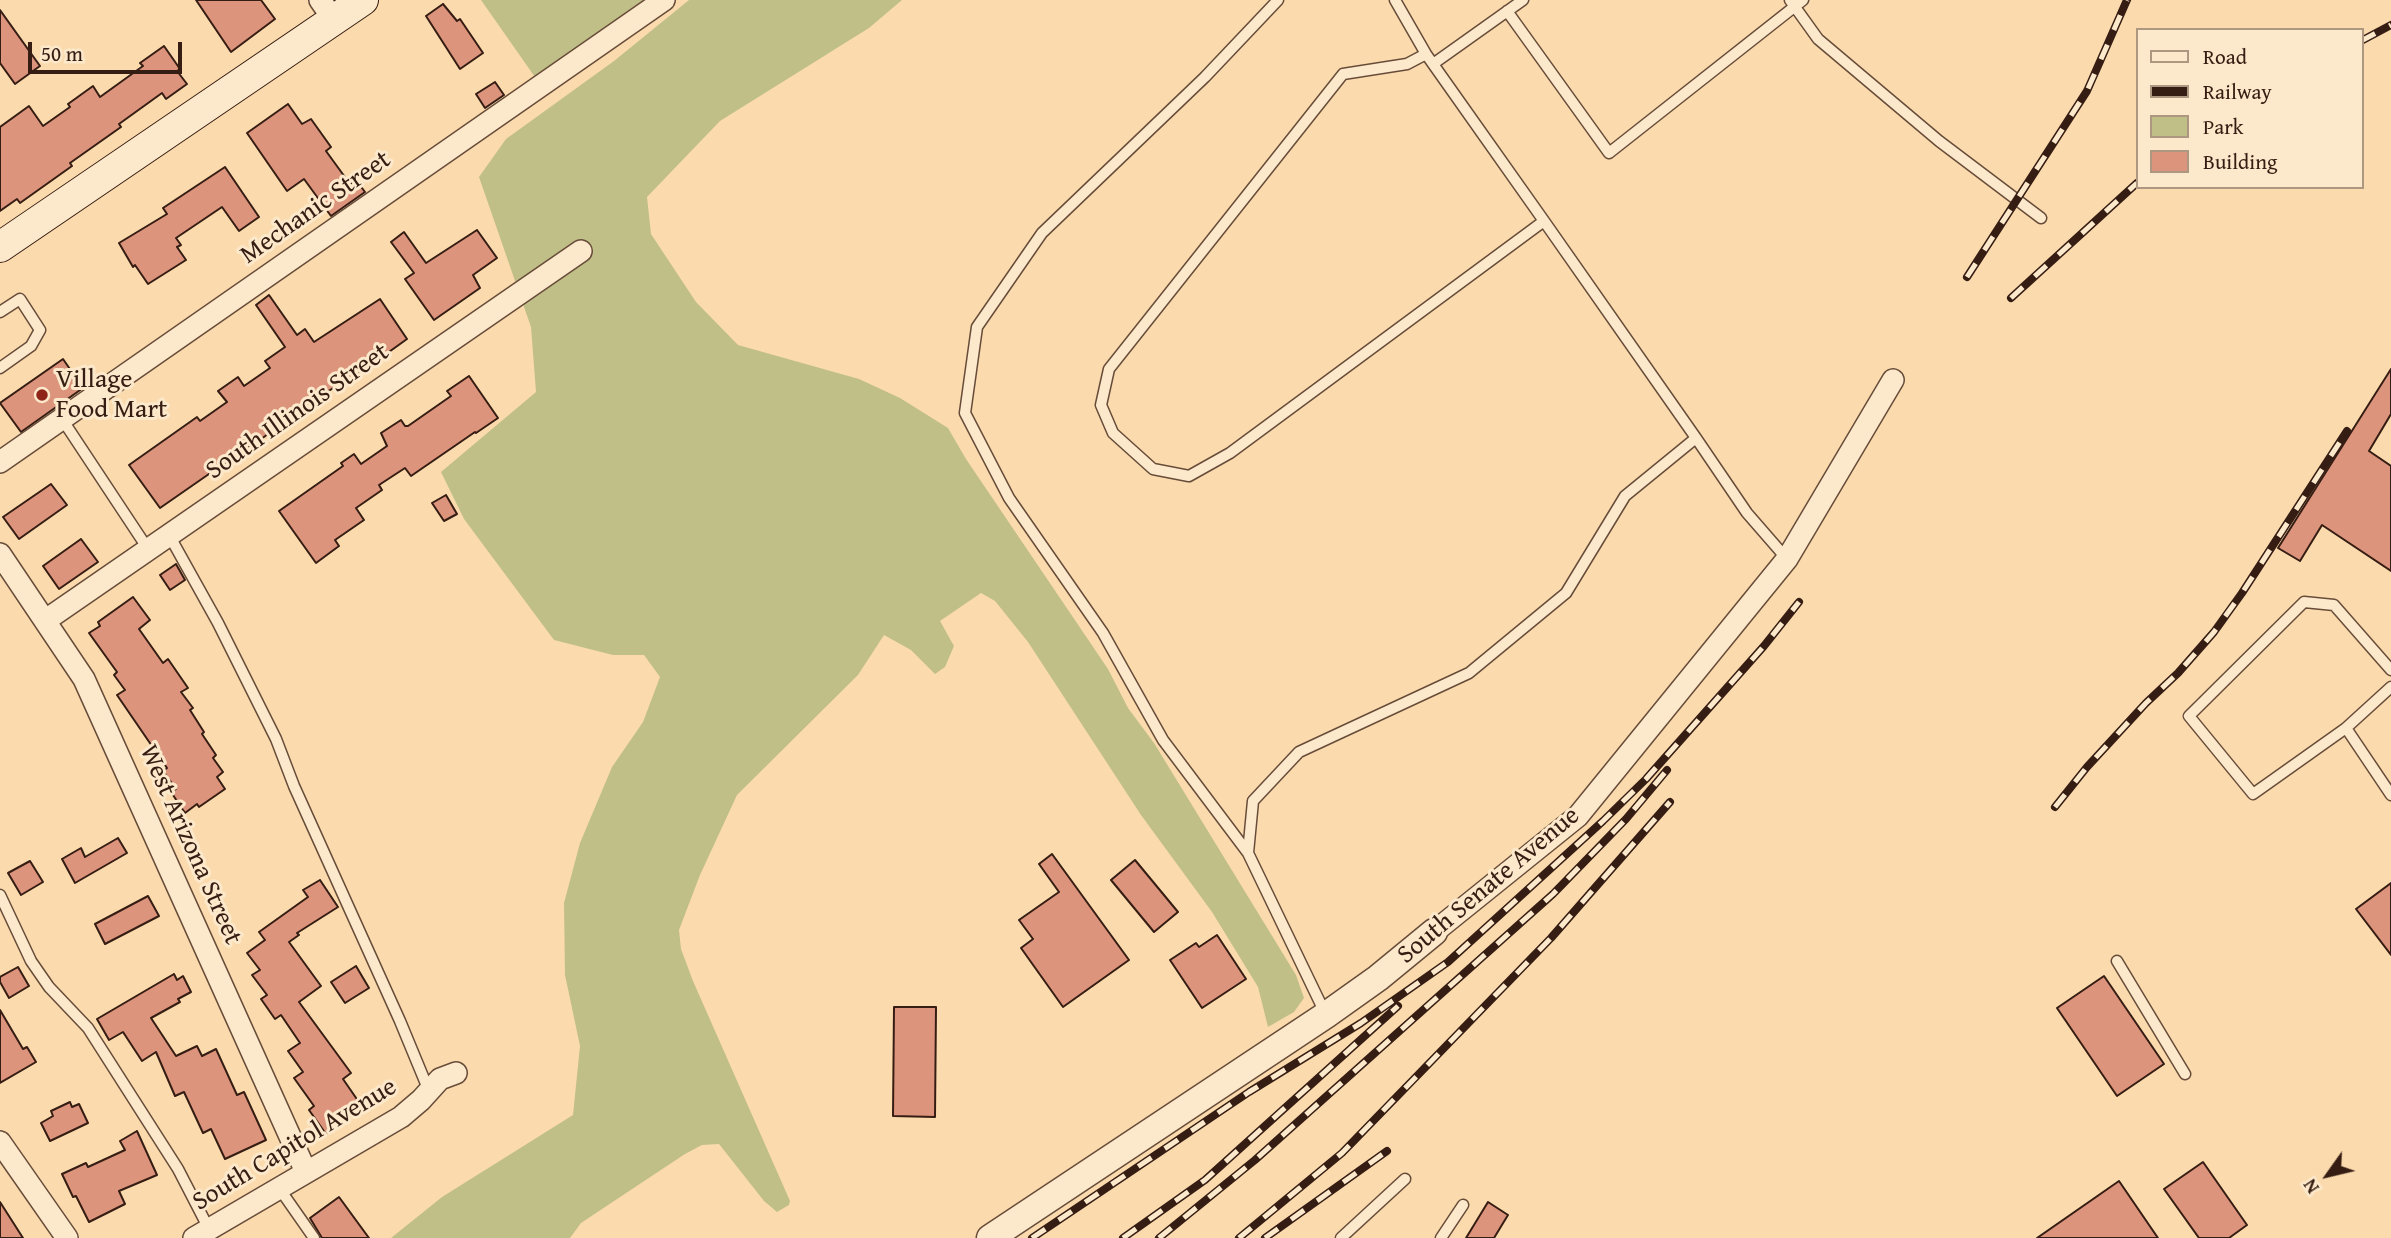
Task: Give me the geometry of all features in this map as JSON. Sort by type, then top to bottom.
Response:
[{"type":"main road","points":[[0,247],[327,10],[363,0]]},
{"type":"street","name":"Mechanic Street","points":[[0,463],[664,0]]},
{"type":"street","name":"South Illinois Street","points":[[46,620],[581,251]]},
{"type":"street","name":"South Senate Avenue","points":[[990,1238],[1378,978],[1578,816],[1787,559],[1893,380]]},
{"type":"street","name":"West Arizona Street","points":[[0,554],[84,679],[306,1172]]},
{"type":"street","name":"South Capitol Avenue","points":[[202,1233],[401,1117],[421,1101],[440,1079],[456,1073]]},
{"type":"street","points":[[0,1142],[67,1238]]},
{"type":"lane","points":[[1278,0],[1205,77],[1042,233],[977,327],[964,413],[1009,498],[1103,633],[1163,740],[1248,853],[1326,1014]]},
{"type":"lane","points":[[1395,0],[1426,54],[1747,513],[1787,559]]},
{"type":"lane","points":[[1433,64],[1523,0]]},
{"type":"lane","points":[[1507,11],[1609,153],[1796,2],[1818,39],[1939,141],[2041,218]]},
{"type":"lane","points":[[1426,54],[1407,64],[1343,74],[1109,369],[1101,404],[1113,433],[1153,469],[1189,476],[1230,453],[1544,222]]},
{"type":"lane","points":[[0,312],[20,299],[40,330],[31,346],[0,368]]},
{"type":"lane","points":[[62,419],[148,549]]},
{"type":"lane","points":[[1248,853],[1253,801],[1299,752],[1469,673],[1566,593],[1625,496],[1696,438]]},
{"type":"lane","points":[[169,535],[276,738],[294,786],[429,1091]]},
{"type":"lane","points":[[2391,670],[2334,605],[2304,602],[2189,716],[2253,794],[2346,728],[2391,687]]},
{"type":"lane","points":[[2346,728],[2390,790]]},
{"type":"lane","points":[[0,895],[31,961],[49,987],[88,1028],[178,1169],[202,1233]]},
{"type":"lane","points":[[2117,961],[2185,1074]]},
{"type":"lane","points":[[1341,1238],[1405,1179]]},
{"type":"lane","points":[[279,1188],[314,1238]]},
{"type":"lane","points":[[1441,1238],[1463,1205]]},
{"type":"green space","points":[[481,0],[651,0],[537,80]]},
{"type":"green space","points":[[689,0],[902,0],[869,28],[720,121],[647,197],[651,234],[696,302],[738,345],[859,379],[900,398],[948,428],[966,459],[1108,669],[1128,708],[1154,743],[1296,975],[1304,998],[1294,1012],[1268,1027],[1258,987],[1212,912],[1141,815],[1028,642],[995,601],[981,593],[940,621],[954,646],[945,667],[935,674],[911,650],[884,635],[858,675],[737,795],[700,875],[679,930],[681,949],[693,981],[790,1201],[789,1205],[777,1212],[764,1201],[719,1144],[702,1145],[581,1223],[570,1238],[391,1238],[442,1197],[573,1115],[580,1046],[565,975],[564,903],[580,843],[612,767],[643,722],[660,677],[644,655],[613,655],[554,640],[464,519],[441,472],[536,392],[531,327],[479,177],[506,139],[614,61]]},
{"type":"building","points":[[196,0],[261,0],[275,19],[231,52]]},
{"type":"building","points":[[443,4],[457,21],[460,19],[483,53],[460,69],[426,16]]},
{"type":"building","points":[[0,10],[40,66],[15,84],[0,63]]},
{"type":"building","points":[[164,46],[187,84],[166,99],[162,93],[119,124],[121,127],[70,163],[72,166],[20,203],[17,199],[0,211],[0,127],[29,106],[43,126],[93,86],[100,97],[143,66],[140,63]]},
{"type":"building","points":[[495,82],[504,95],[485,108],[476,94]]},
{"type":"building","points":[[288,104],[302,124],[311,119],[331,147],[326,151],[350,184],[356,180],[365,192],[331,216],[304,179],[287,191],[247,133]]},
{"type":"building","points":[[225,167],[259,217],[239,231],[222,207],[176,238],[181,245],[177,247],[186,260],[148,284],[135,265],[133,267],[119,243],[167,214],[163,208]]},
{"type":"building","points":[[477,230],[497,258],[473,275],[480,288],[434,320],[405,279],[414,273],[391,242],[404,232],[426,263]]},
{"type":"building","points":[[269,295],[297,335],[305,329],[314,342],[380,299],[407,339],[350,380],[349,378],[305,406],[160,508],[129,465],[197,417],[200,421],[227,402],[218,391],[238,377],[244,386],[270,368],[265,361],[285,347],[256,305]]},
{"type":"building","name":"Village Food Mart","points":[[63,359],[83,388],[21,432],[0,403]]},
{"type":"building","points":[[2391,369],[2391,414],[2369,451],[2391,466],[2391,571],[2322,525],[2300,561],[2278,548]]},
{"type":"building","points":[[469,376],[498,418],[411,476],[405,468],[379,485],[382,490],[356,508],[364,520],[335,540],[339,546],[316,563],[279,511],[343,466],[341,463],[354,454],[361,464],[387,446],[381,433],[401,420],[408,426],[451,396],[447,391]]},
{"type":"building","points":[[51,484],[67,505],[19,539],[3,517]]},
{"type":"building","points":[[446,495],[457,514],[444,521],[432,503]]},
{"type":"building","points":[[81,539],[98,562],[59,589],[43,566]]},
{"type":"building","points":[[176,564],[185,580],[170,590],[160,575]]},
{"type":"building","points":[[133,597],[150,620],[139,629],[163,663],[168,659],[188,688],[181,692],[193,708],[190,710],[216,755],[213,758],[223,772],[217,777],[225,789],[185,813],[171,792],[176,789],[163,771],[167,768],[117,695],[125,690],[114,675],[117,672],[89,633],[100,626],[98,622]]},
{"type":"building","points":[[118,838],[127,853],[75,883],[62,859],[81,848],[85,857]]},
{"type":"building","points":[[1052,854],[1129,960],[1063,1007],[1021,948],[1033,939],[1019,920],[1059,892],[1039,864]]},
{"type":"building","points":[[1135,860],[1178,912],[1154,932],[1111,880]]},
{"type":"building","points":[[30,861],[43,882],[21,895],[8,873]]},
{"type":"building","points":[[320,880],[338,907],[297,933],[299,935],[289,942],[321,986],[299,1002],[351,1073],[343,1079],[363,1108],[326,1134],[309,1110],[314,1106],[294,1078],[303,1072],[288,1051],[300,1043],[281,1015],[275,1019],[261,999],[267,995],[252,975],[260,970],[247,953],[265,940],[259,932],[308,897],[303,890]]},
{"type":"building","points":[[2391,883],[2391,955],[2356,909]]},
{"type":"building","points":[[148,896],[159,916],[105,944],[95,924]]},
{"type":"building","points":[[1217,935],[1246,979],[1202,1008],[1170,960],[1196,943],[1199,947]]},
{"type":"building","points":[[356,966],[369,988],[345,1003],[331,982]]},
{"type":"building","points":[[18,967],[29,986],[9,998],[0,977]]},
{"type":"building","points":[[174,974],[177,980],[183,976],[191,992],[178,999],[180,1002],[151,1018],[176,1056],[197,1046],[202,1056],[216,1049],[237,1095],[244,1092],[266,1140],[225,1159],[211,1129],[203,1133],[184,1092],[175,1096],[156,1052],[142,1061],[123,1032],[109,1040],[97,1019]]},
{"type":"building","points":[[2104,976],[2164,1064],[2117,1096],[2057,1008]]},
{"type":"building","points":[[894,1007],[936,1007],[935,1117],[893,1116]]},
{"type":"building","points":[[0,1010],[23,1049],[27,1047],[36,1062],[0,1083]]},
{"type":"building","points":[[70,1102],[72,1107],[79,1104],[88,1123],[50,1141],[41,1123],[53,1116],[51,1111]]},
{"type":"building","points":[[137,1131],[157,1175],[119,1191],[125,1204],[89,1222],[62,1174],[86,1163],[88,1167],[125,1150],[120,1141]]},
{"type":"building","points":[[2203,1162],[2247,1225],[2229,1238],[2199,1238],[2164,1189]]},
{"type":"building","points":[[2119,1181],[2158,1238],[2037,1238]]},
{"type":"building","points":[[339,1197],[369,1238],[322,1238],[310,1218]]},
{"type":"building","points":[[0,1202],[23,1238],[0,1238]]},
{"type":"building","points":[[1488,1202],[1508,1215],[1494,1238],[1466,1238]]},
{"type":"railway","points":[[1967,277],[2087,91],[2127,0]]},
{"type":"railway","points":[[2363,40],[2391,25]]},
{"type":"railway","points":[[2011,298],[2136,184]]},
{"type":"railway","points":[[2055,807],[2087,767],[2214,632],[2347,431]]},
{"type":"railway","points":[[1032,1238],[1249,1092],[1361,1023],[1448,962],[1646,779],[1764,646],[1799,602]]},
{"type":"railway","points":[[1159,1238],[1255,1160],[1553,894],[1626,819],[1667,770]]},
{"type":"railway","points":[[1239,1238],[1342,1153],[1551,938],[1670,802]]},
{"type":"railway","points":[[1123,1238],[1205,1180],[1398,1006]]},
{"type":"railway","points":[[1265,1238],[1387,1151]]},
{"type":"place","name":"Village Food Mart","points":[[42,395]]}]
